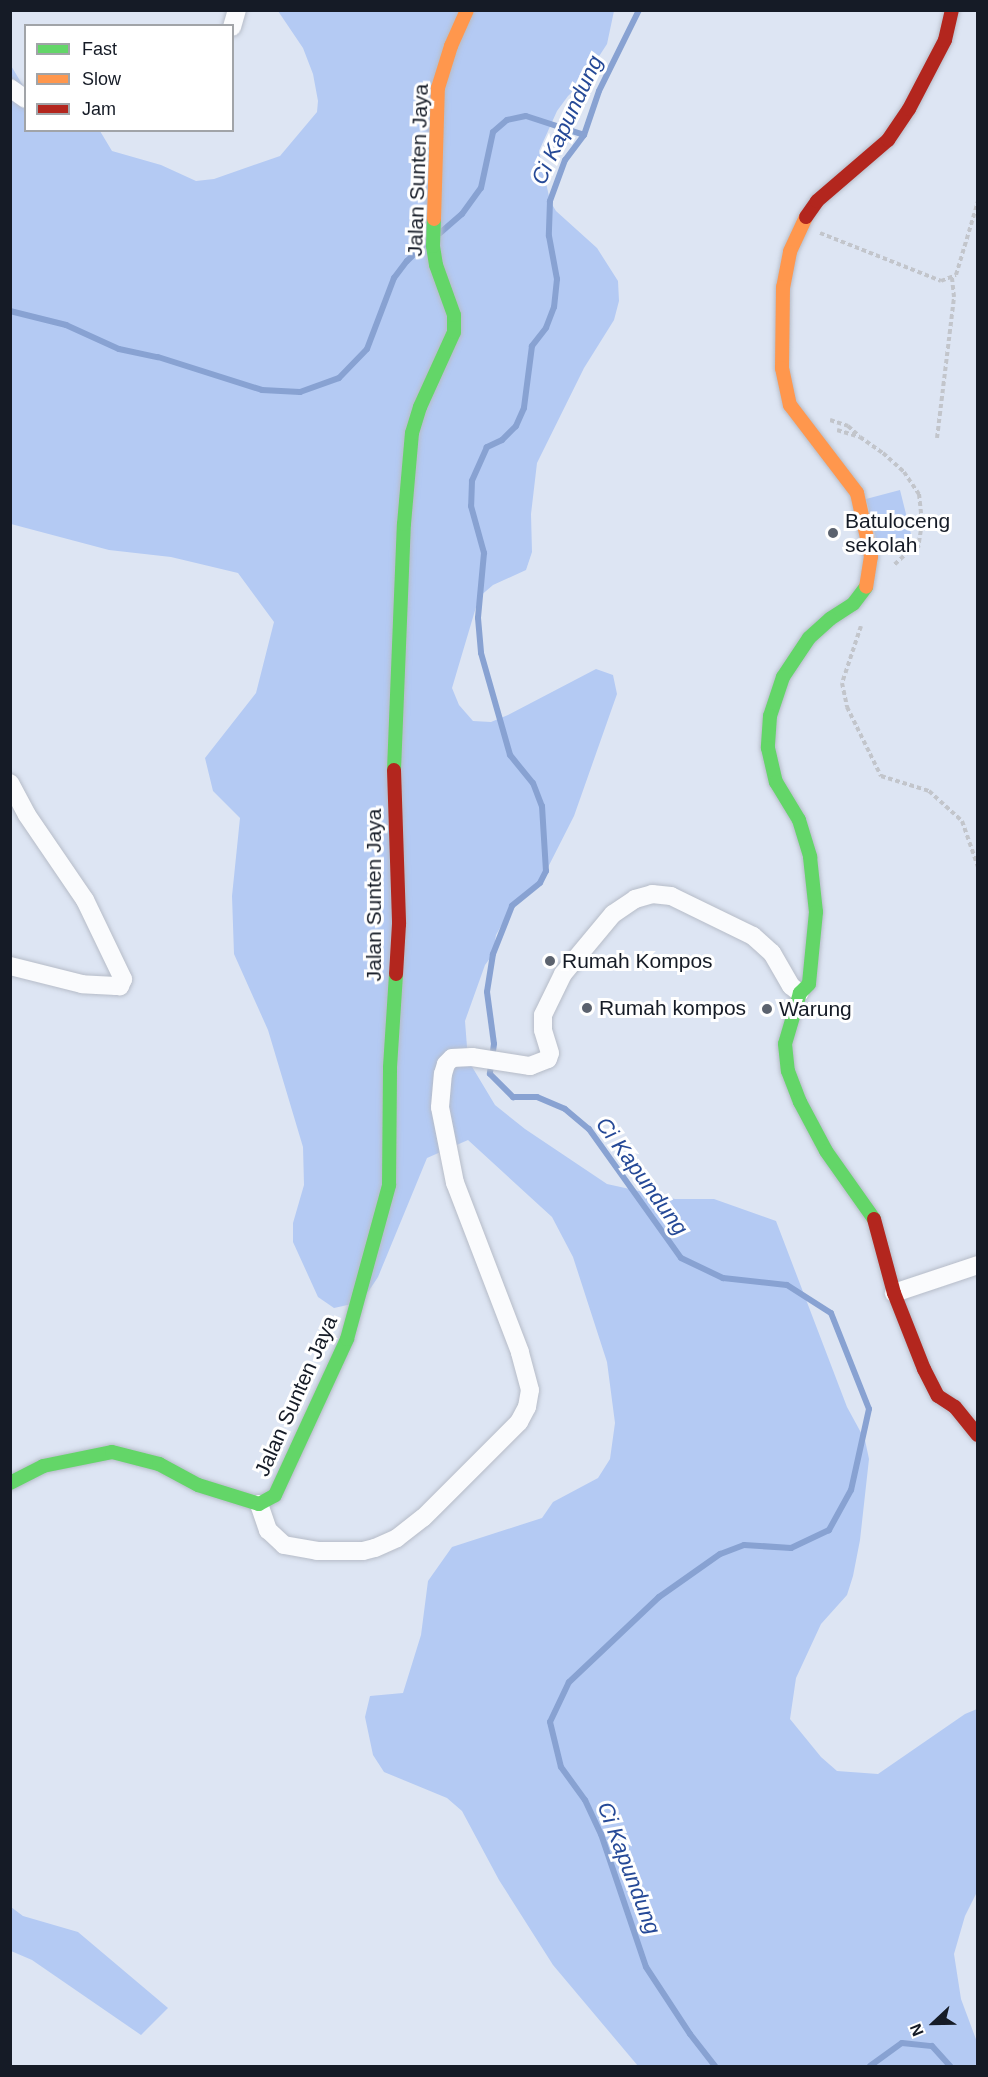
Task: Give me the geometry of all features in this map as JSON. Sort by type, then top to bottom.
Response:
[{"type":"main road","name":"Jalan Sunten Jaya","points":[[10,1484],[43,1466],[112,1452],[159,1464],[198,1485],[259,1504],[275,1495],[347,1340],[389,1185],[390,1067],[399,924],[393,750],[402,632],[406,490],[412,433],[420,407],[454,332],[454,315],[436,265],[433,246],[438,88],[454,36],[467,10]]},
{"type":"main road","points":[[952,10],[945,39],[909,110],[888,140],[817,201],[800,225],[783,287],[782,368],[790,405],[816,436],[857,493],[871,556],[868,584],[854,604],[830,619],[808,639],[783,677],[770,716],[768,748],[776,782],[799,820],[807,848],[816,912],[809,984],[800,993],[785,1044],[788,1071],[800,1102],[826,1151],[876,1221],[894,1293],[905,1326],[938,1396],[955,1407],[978,1435]]},
{"type":"street","points":[[10,88],[24,98]]},
{"type":"street","points":[[10,783],[27,815],[85,900],[123,979],[120,986],[82,984],[10,966]]},
{"type":"street","points":[[259,1504],[268,1530],[284,1545],[317,1551],[363,1551],[375,1548],[397,1538],[423,1518],[519,1422],[527,1407],[530,1390],[515,1341],[455,1183],[441,1107],[446,1064],[452,1058],[481,1059],[530,1066],[542,1063],[550,1053],[543,1030],[543,1015],[563,974],[613,914],[635,899],[652,894],[671,896],[753,936],[772,953],[791,986],[800,993]]},
{"type":"street","points":[[894,1293],[978,1265]]},
{"type":"path","points":[[800,225],[941,281],[956,275],[978,201]]},
{"type":"path","points":[[937,438],[954,297],[952,278]]},
{"type":"path","points":[[816,436],[837,430],[860,436],[904,472],[919,494],[922,523],[918,548],[909,551],[883,576],[868,584]]},
{"type":"path","points":[[862,624],[843,683],[848,707],[881,776],[929,790],[962,821],[978,867]]},
{"type":"shaded area","points":[[278,11],[614,11],[607,44],[581,84],[557,111],[539,151],[550,201],[556,211],[597,248],[618,281],[619,301],[614,320],[584,368],[537,463],[531,514],[532,552],[526,570],[493,585],[479,597],[452,688],[459,705],[473,721],[491,722],[596,669],[613,675],[617,694],[574,816],[540,883],[512,906],[496,935],[493,954],[485,965],[465,1021],[468,1060],[495,1105],[525,1129],[607,1184],[675,1199],[714,1199],[776,1221],[847,1407],[865,1440],[869,1459],[860,1540],[853,1576],[847,1595],[821,1624],[796,1678],[790,1719],[821,1757],[837,1771],[878,1774],[965,1714],[977,1709],[977,1892],[965,1916],[954,1954],[961,1999],[977,2042],[977,2066],[638,2066],[553,1965],[499,1880],[462,1811],[447,1798],[384,1772],[373,1755],[365,1717],[370,1696],[403,1693],[421,1635],[428,1581],[452,1547],[542,1518],[553,1502],[598,1478],[610,1459],[615,1423],[607,1362],[573,1257],[552,1217],[468,1140],[427,1158],[378,1277],[368,1292],[352,1304],[334,1308],[318,1297],[293,1242],[293,1223],[304,1185],[303,1147],[268,1030],[234,954],[232,896],[240,818],[213,791],[205,758],[256,693],[274,622],[238,573],[171,557],[109,550],[11,524],[10,64],[24,87],[24,132],[101,132],[112,151],[161,165],[196,181],[214,179],[280,156],[317,112],[318,101],[313,74],[303,48]]},
{"type":"shaded area","points":[[900,490],[913,542],[879,550],[866,499]]},
{"type":"shaded area","points":[[11,1907],[23,1916],[78,1932],[168,2008],[141,2035],[32,1960],[11,1951]]},
{"type":"waterway","name":"Ci Kapundung","points":[[639,10],[599,91],[584,135],[565,160],[550,201],[549,236],[557,279],[554,307],[546,328],[532,346],[524,408],[516,426],[502,440],[487,447],[472,481],[471,506],[484,553],[478,618],[481,653],[510,755],[533,783],[542,806],[546,871],[540,883],[512,906],[493,954],[487,992],[494,1044],[490,1074],[513,1097],[537,1097],[565,1109],[589,1129],[681,1258],[723,1278],[787,1285],[831,1313],[869,1409],[851,1490],[829,1530],[791,1548],[744,1545],[720,1554],[659,1597],[569,1682],[550,1722],[561,1767],[585,1800],[601,1834],[646,1967],[690,2034],[715,2066]]},
{"type":"waterway","points":[[440,233],[462,214],[481,188],[493,132],[507,120],[526,116],[584,135]]},
{"type":"waterway","points":[[10,311],[66,325],[119,349],[158,357],[262,390],[300,392],[339,378],[367,349],[394,278],[407,261],[427,242]]},
{"type":"waterway","name":"Ci Kapundung","points":[[870,2066],[902,2043],[932,2046],[950,2066]]},
{"type":"traffic: fast","points":[[394,770],[404,524],[412,433],[420,407],[454,332],[454,315],[436,265],[433,246],[434,219]]},
{"type":"traffic: fast","points":[[866,587],[853,604],[830,619],[809,638],[783,677],[770,716],[768,748],[776,782],[799,820],[810,857],[816,912],[809,984],[800,993],[785,1044],[788,1071],[800,1102],[826,1151],[874,1219]]},
{"type":"traffic: fast","points":[[10,1483],[43,1466],[112,1452],[159,1464],[198,1485],[259,1504],[275,1495],[347,1339],[389,1185],[390,1067],[396,974]]},
{"type":"traffic: slow","points":[[434,219],[438,88],[451,46],[467,10]]},
{"type":"traffic: slow","points":[[806,217],[790,252],[783,287],[782,368],[790,405],[857,493],[871,556],[866,587]]},
{"type":"traffic: jam","points":[[806,217],[817,201],[888,140],[909,109],[945,40],[952,10]]},
{"type":"traffic: jam","points":[[394,770],[399,924],[396,974]]},
{"type":"traffic: jam","points":[[874,1219],[894,1293],[924,1369],[938,1396],[955,1407],[978,1435]]},
{"type":"place","name":"Batuloceng sekolah","points":[[833,533]]},
{"type":"place","name":"Rumah Kompos","points":[[550,961]]},
{"type":"place","name":"Rumah kompos","points":[[587,1008]]},
{"type":"place","name":"Warung","points":[[767,1009]]}]
